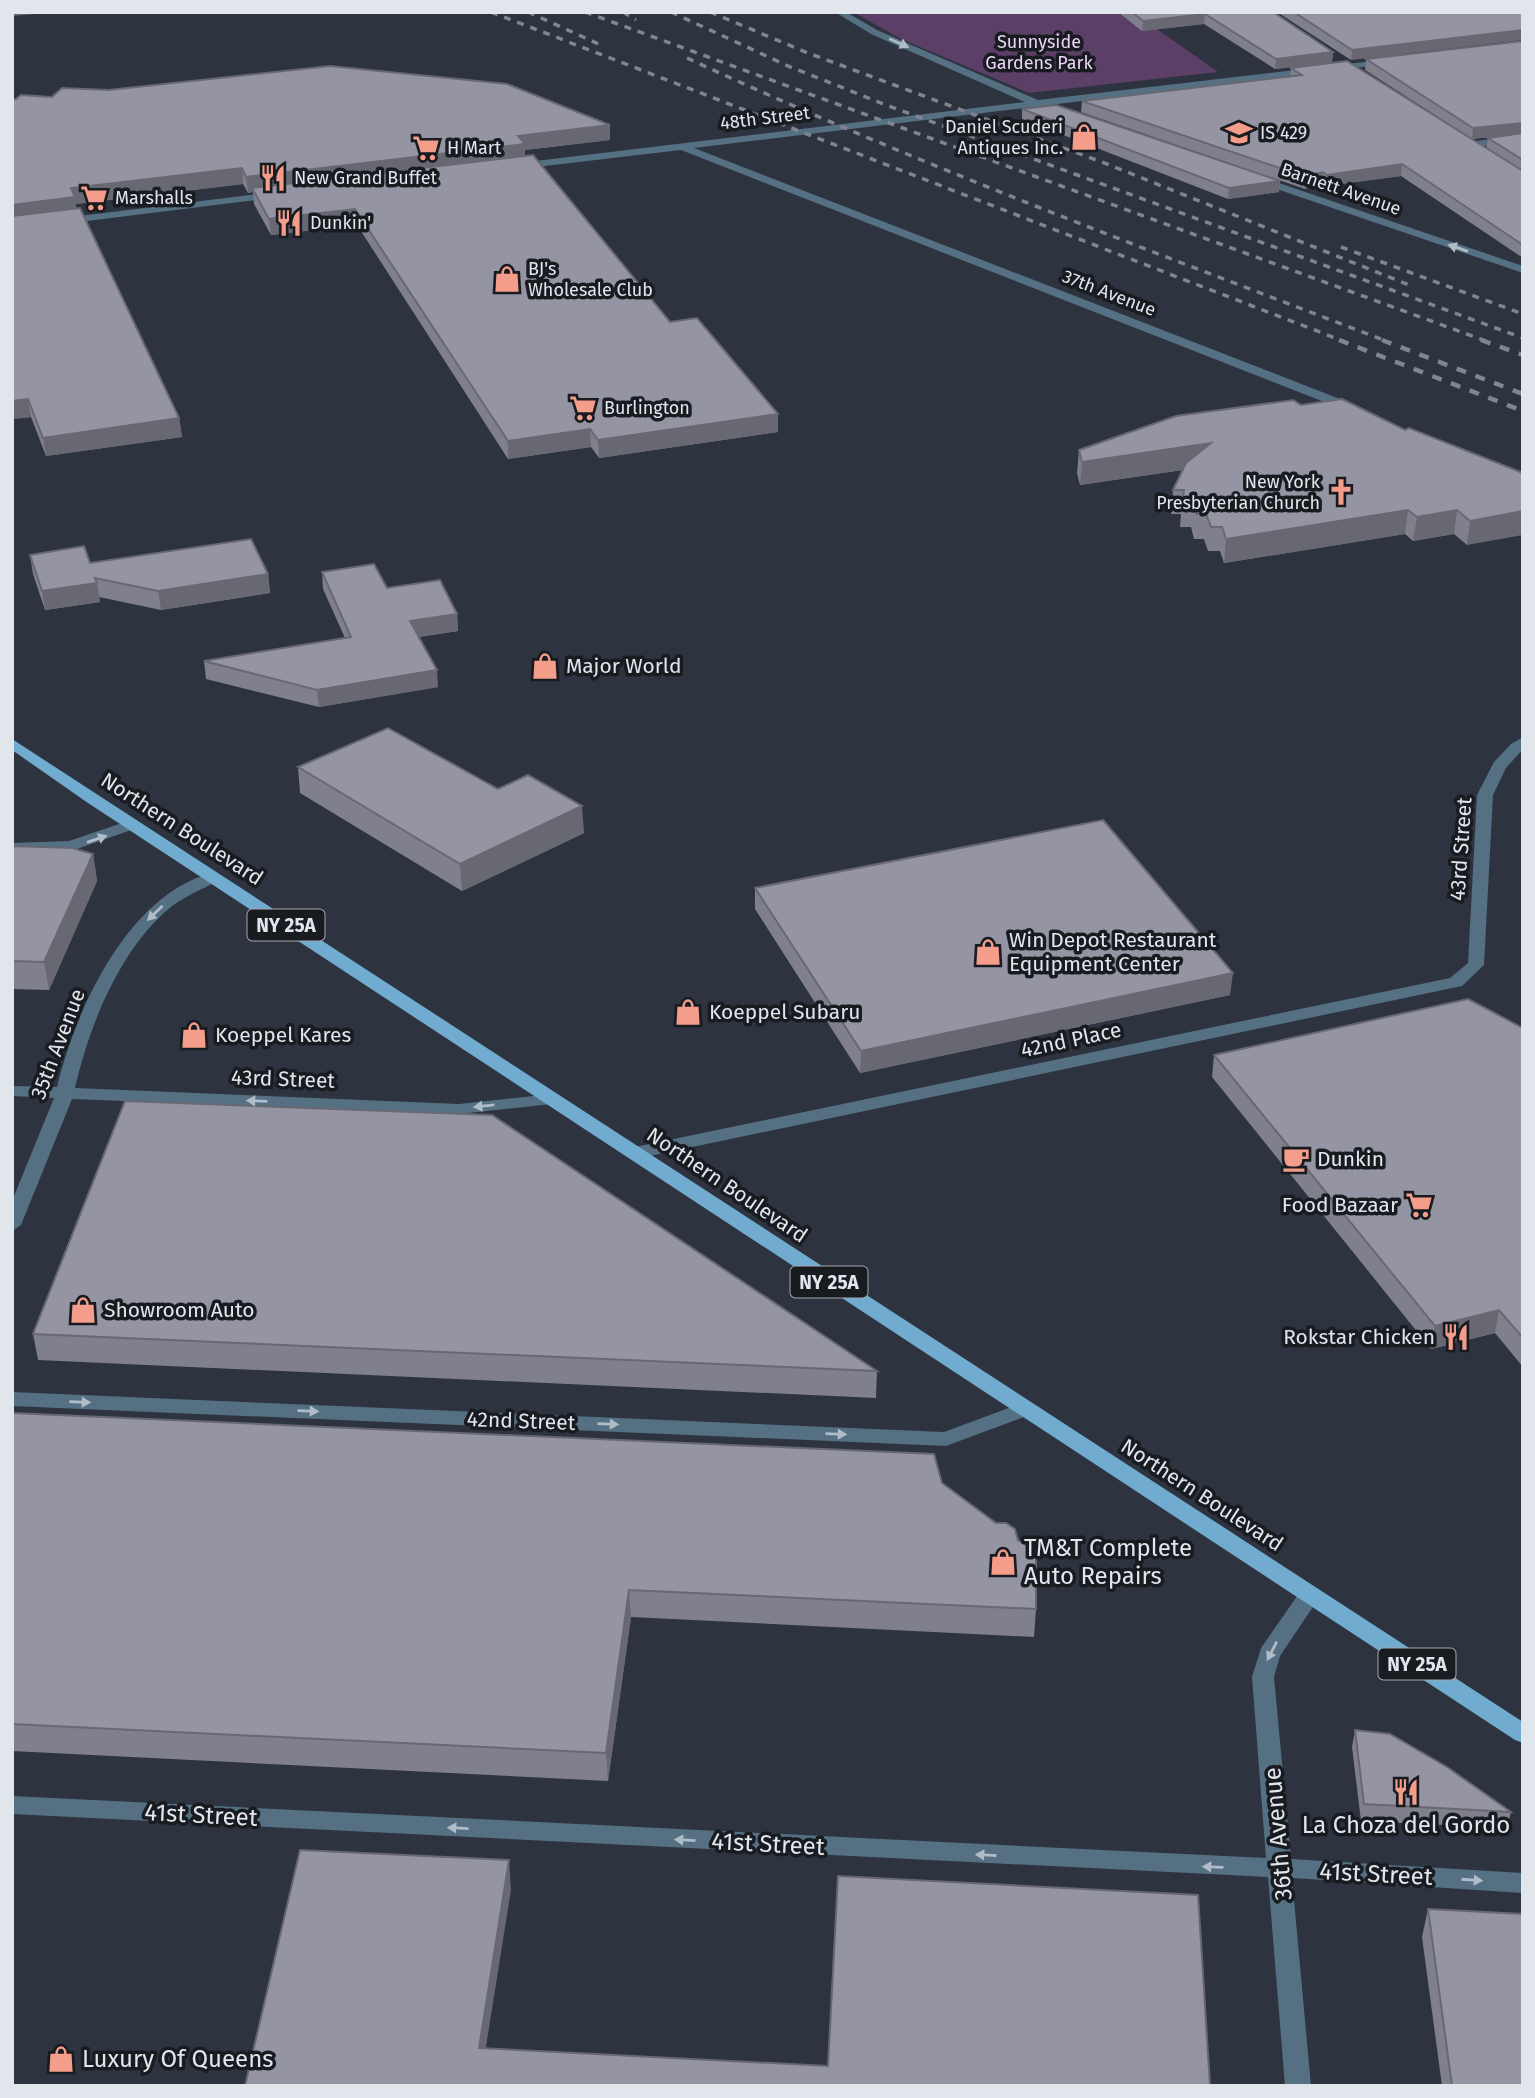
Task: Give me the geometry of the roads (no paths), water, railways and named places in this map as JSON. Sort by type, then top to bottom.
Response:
[{"type":"main road","name":"Northern Boulevard","points":[[12,743],[131,825],[1523,1734]]},
{"type":"street","points":[[839,12],[874,32],[1062,112]]},
{"type":"street","points":[[1336,58],[1360,75]]},
{"type":"street","name":"48th Street","points":[[502,168],[1394,60]]},
{"type":"street","points":[[1482,153],[1463,142],[1523,138]]},
{"type":"street","name":"37th Avenue","points":[[682,146],[1367,414]]},
{"type":"street","name":"Barnett Avenue","points":[[1245,175],[1523,270]]},
{"type":"street","points":[[50,222],[281,195]]},
{"type":"street","name":"43rd Street","points":[[1478,931],[1485,795],[1493,772],[1502,759],[1523,741]]},
{"type":"street","points":[[12,848],[71,846],[131,825]]},
{"type":"street","name":"35th Avenue","points":[[12,1225],[65,1093],[69,1070],[93,1011],[125,951],[160,908],[212,878]]},
{"type":"street","name":"42nd Place","points":[[635,1153],[1441,986],[1456,982],[1476,965],[1478,931]]},
{"type":"street","name":"43rd Street","points":[[12,1091],[459,1109],[552,1099]]},
{"type":"street","name":"42nd Street","points":[[12,1399],[946,1439],[1025,1409]]},
{"type":"street","name":"36th Avenue","points":[[1298,2086],[1264,1677],[1269,1654],[1310,1595]]},
{"type":"street","name":"41st Street","points":[[12,1805],[1281,1868],[1523,1883]]},
{"type":"railway","points":[[491,12],[1343,341]]},
{"type":"railway","points":[[528,12],[603,46]]},
{"type":"railway","points":[[585,12],[1486,341]]},
{"type":"railway","points":[[623,12],[636,20]]},
{"type":"railway","points":[[671,12],[788,66],[886,105],[1523,338]]},
{"type":"railway","points":[[710,12],[808,53],[1107,164],[1409,285]]},
{"type":"railway","points":[[687,58],[947,170],[1386,341]]},
{"type":"railway","points":[[1341,247],[1523,314]]},
{"type":"railway","points":[[1339,340],[1523,411]]},
{"type":"railway","points":[[1382,340],[1523,394]]},
{"type":"railway","points":[[1481,340],[1523,355]]},
{"type":"place","name":"IS 429","points":[[1239,133]]},
{"type":"place","name":"Daniel Scuderi Antiques Inc.","points":[[1084,137]]},
{"type":"place","name":"H Mart","points":[[426,148]]},
{"type":"place","name":"New Grand Buffet","points":[[273,178]]},
{"type":"place","name":"Marshalls","points":[[94,198]]},
{"type":"place","name":"Dunkin'","points":[[289,223]]},
{"type":"place","name":"BJ's Wholesale Club","points":[[507,279]]},
{"type":"place","name":"Burlington","points":[[583,408]]},
{"type":"place","name":"New York Presbyterian Church","points":[[1341,492]]},
{"type":"place","name":"Major World","points":[[545,666]]},
{"type":"place","name":"Win Depot Restaurant Equipment Center","points":[[988,952]]},
{"type":"place","name":"Koeppel Subaru","points":[[688,1012]]},
{"type":"place","name":"Koeppel Kares","points":[[194,1035]]},
{"type":"place","name":"Dunkin","points":[[1296,1159]]},
{"type":"place","name":"Food Bazaar","points":[[1419,1205]]},
{"type":"place","name":"Showroom Auto","points":[[83,1310]]},
{"type":"place","name":"Rokstar Chicken","points":[[1456,1337]]},
{"type":"place","name":"TM&T Complete Auto Repairs","points":[[1003,1562]]},
{"type":"place","name":"La Choza del Gordo","points":[[1406,1792]]},
{"type":"place","name":"Luxury Of Queens","points":[[61,2059]]},
{"type":"park label","name":"Sunnyside Gardens Park","points":[[1039,52]]}]
